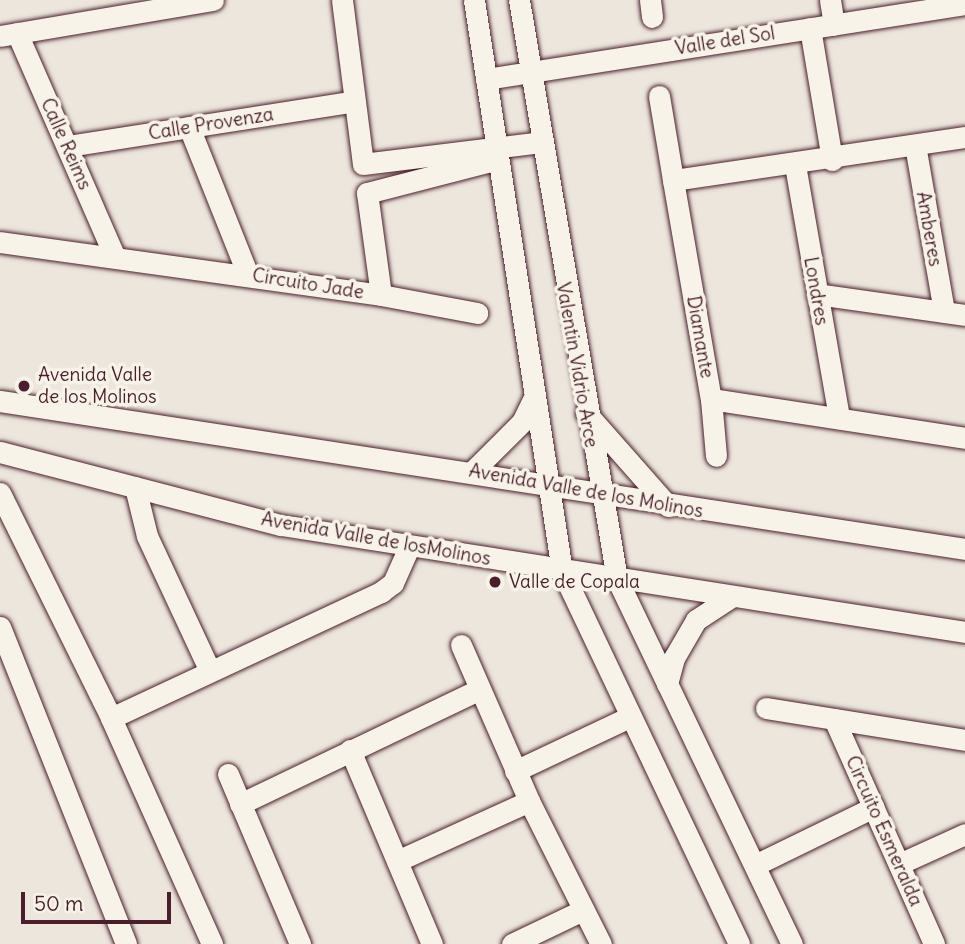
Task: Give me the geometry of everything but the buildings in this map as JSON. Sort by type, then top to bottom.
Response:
[{"type":"street","points":[[8,35],[213,0]]},
{"type":"street","points":[[342,0],[363,164],[497,153],[541,142]]},
{"type":"street","points":[[474,0],[562,571],[739,944]]},
{"type":"street","name":"Valentin Vidrio Arce","points":[[519,0],[584,411],[617,579],[792,944]]},
{"type":"street","points":[[830,0],[834,25]]},
{"type":"street","name":"Valle del Sol","points":[[486,79],[965,4]]},
{"type":"street","points":[[810,28],[832,160]]},
{"type":"street","name":"Calle Reims","points":[[8,35],[68,146],[114,255]]},
{"type":"street","name":"Diamante","points":[[659,96],[710,399],[965,438]]},
{"type":"street","name":"Calle Provenza","points":[[68,146],[354,101]]},
{"type":"street","points":[[189,127],[248,275]]},
{"type":"street","points":[[673,180],[832,160],[965,137]]},
{"type":"street","name":"Amberes","points":[[915,145],[954,314]]},
{"type":"street","name":"Circuito Jade","points":[[0,242],[114,255],[381,295],[367,193],[497,153]]},
{"type":"street","name":"Londres","points":[[795,165],[839,418]]},
{"type":"street","points":[[817,294],[954,314]]},
{"type":"street","points":[[381,295],[477,313]]},
{"type":"street","points":[[473,471],[522,422],[535,395]]},
{"type":"street","points":[[710,399],[716,456]]},
{"type":"street","name":"Avenida Valle de los Molinos","points":[[0,401],[473,471],[668,506],[965,549]]},
{"type":"street","points":[[584,411],[668,506]]},
{"type":"street","name":"Avenida Valle de losMolinos","points":[[0,452],[281,525],[965,632]]},
{"type":"street","points":[[135,487],[147,536],[210,671]]},
{"type":"street","points":[[0,493],[111,718],[212,944]]},
{"type":"street","points":[[111,718],[381,592],[393,583],[409,547]]},
{"type":"street","points":[[667,684],[674,658],[696,620],[731,597]]},
{"type":"street","points":[[0,627],[126,944]]},
{"type":"street","points":[[461,645],[478,690],[529,801],[601,944]]},
{"type":"street","points":[[240,804],[478,690]]},
{"type":"street","name":"Circuito Esmeralda","points":[[766,708],[965,740]]},
{"type":"street","points":[[515,771],[629,717]]},
{"type":"street","name":"Circuito Esmeralda","points":[[834,719],[934,944]]},
{"type":"street","points":[[350,751],[432,944]]},
{"type":"street","points":[[228,774],[300,944]]},
{"type":"street","points":[[397,861],[529,801]]},
{"type":"street","points":[[755,865],[874,807]]},
{"type":"street","points":[[899,864],[965,834]]},
{"type":"street","points":[[512,944],[583,910]]},
{"type":"place","name":"Avenida Valle de los Molinos","points":[[24,386]]},
{"type":"place","name":"Valle de Copala","points":[[495,582]]}]
